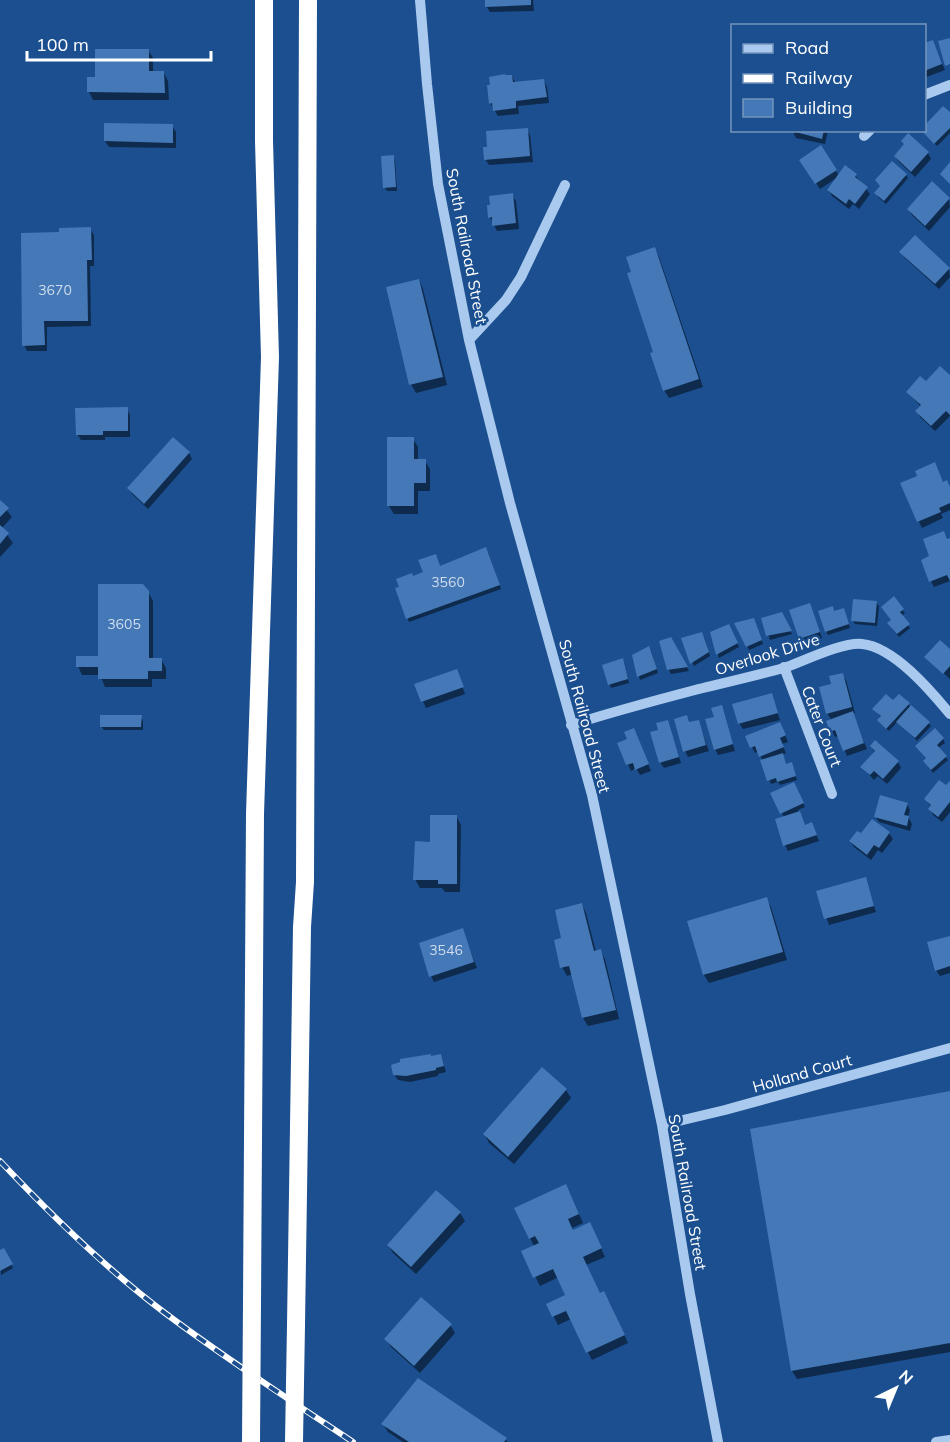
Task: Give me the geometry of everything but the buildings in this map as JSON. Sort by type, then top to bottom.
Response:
[{"type":"highway","points":[[250,1442],[255,802],[270,357],[264,141],[264,0]]},
{"type":"highway","points":[[294,1442],[306,807],[308,0]]},
{"type":"street","name":"South Railroad Street","points":[[420,0],[438,184],[470,340],[510,503],[592,795],[662,1125],[688,1284],[718,1442]]},
{"type":"street","points":[[926,94],[950,85]]},
{"type":"street","points":[[470,340],[506,300],[521,277],[564,185]]},
{"type":"street","name":"Overlook Drive","points":[[571,725],[639,704],[784,667],[830,650],[861,644],[878,649],[903,665],[950,714]]},
{"type":"street","name":"Cater Court","points":[[784,667],[832,794]]},
{"type":"street","name":"Holland Court","points":[[662,1125],[950,1048]]},
{"type":"street","points":[[936,1442],[950,1440]]},
{"type":"railway","points":[[0,1161],[79,1240],[143,1296],[235,1363],[353,1442]]}]
